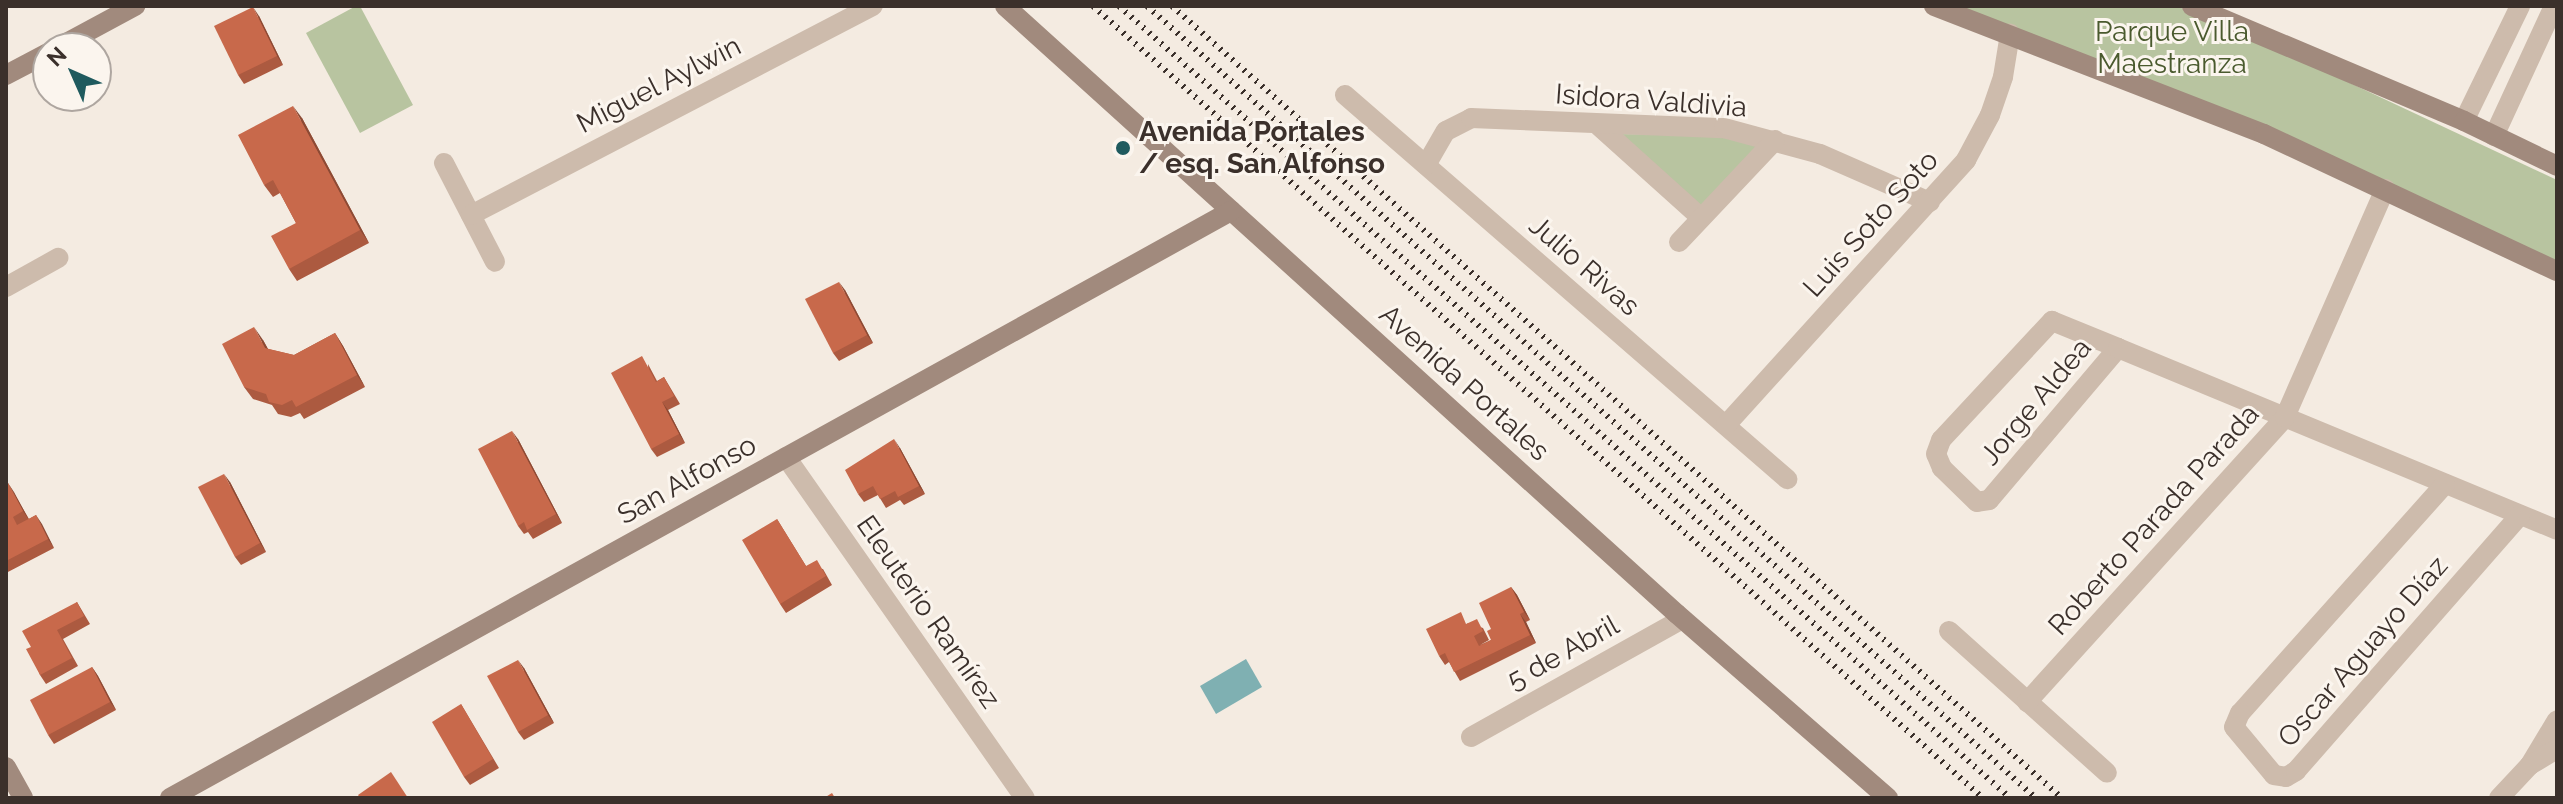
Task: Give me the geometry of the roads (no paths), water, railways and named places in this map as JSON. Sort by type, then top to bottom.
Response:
[{"type":"street","points":[[87,32],[135,6]]},
{"type":"street","name":"Miguel Aylwin","points":[[471,215],[873,6]]},
{"type":"street","name":"Avenida Portales","points":[[1005,6],[1682,619],[1888,798]]},
{"type":"street","points":[[1934,6],[2264,134],[2557,271]]},
{"type":"street","points":[[2192,6],[2464,121],[2557,166]]},
{"type":"street","points":[[2464,121],[2520,6]]},
{"type":"street","points":[[2494,136],[2554,6]]},
{"type":"street","name":"Luis Soto Soto","points":[[1726,425],[1966,160],[1990,115],[2003,77],[2010,34]]},
{"type":"street","points":[[6,75],[32,61]]},
{"type":"street","name":"Julio Rivas","points":[[1345,95],[1787,479]]},
{"type":"street","name":"Isidora Valdivia","points":[[1426,165],[1446,131],[1471,118],[1599,126],[1724,128],[1820,154],[1930,202]]},
{"type":"street","points":[[1599,126],[1701,218]]},
{"type":"street","points":[[1679,242],[1775,140]]},
{"type":"street","points":[[444,163],[495,262]]},
{"type":"street","name":"Roberto Parada Parada","points":[[2027,702],[2285,417],[2385,189]]},
{"type":"street","name":"San Alfonso","points":[[170,798],[1231,211]]},
{"type":"street","points":[[6,287],[58,258]]},
{"type":"street","name":"Jorge Aldea","points":[[2118,348],[1989,500],[1977,502],[1942,468],[1936,454],[1941,440],[2052,321],[2118,348],[2285,417],[2557,530]]},
{"type":"street","name":"Eleuterio Ramírez","points":[[786,457],[1025,798]]},
{"type":"street","name":"Oscar Aguayo Díaz","points":[[2445,484],[2240,713],[2234,727],[2274,775],[2286,777],[2296,771],[2520,515]]},
{"type":"street","name":"5 de Abril","points":[[1471,737],[1682,619]]},
{"type":"street","points":[[1949,631],[2107,773]]},
{"type":"street","points":[[2499,798],[2530,765],[2557,720]]},
{"type":"street","points":[[2530,765],[2557,749]]},
{"type":"street","points":[[6,767],[23,798]]},
{"type":"water","points":[[1246,659],[1262,687],[1216,714],[1200,686]]},
{"type":"railway","points":[[1093,6],[1983,798]]},
{"type":"railway","points":[[1119,6],[2010,798]]},
{"type":"railway","points":[[1147,6],[2036,798]]},
{"type":"railway","points":[[1172,6],[2062,798]]},
{"type":"place","name":"Avenida Portales / esq. San Alfonso","points":[[1123,148]]},
{"type":"park label","name":"Parque Villa Maestranza","points":[[2172,48]]}]
